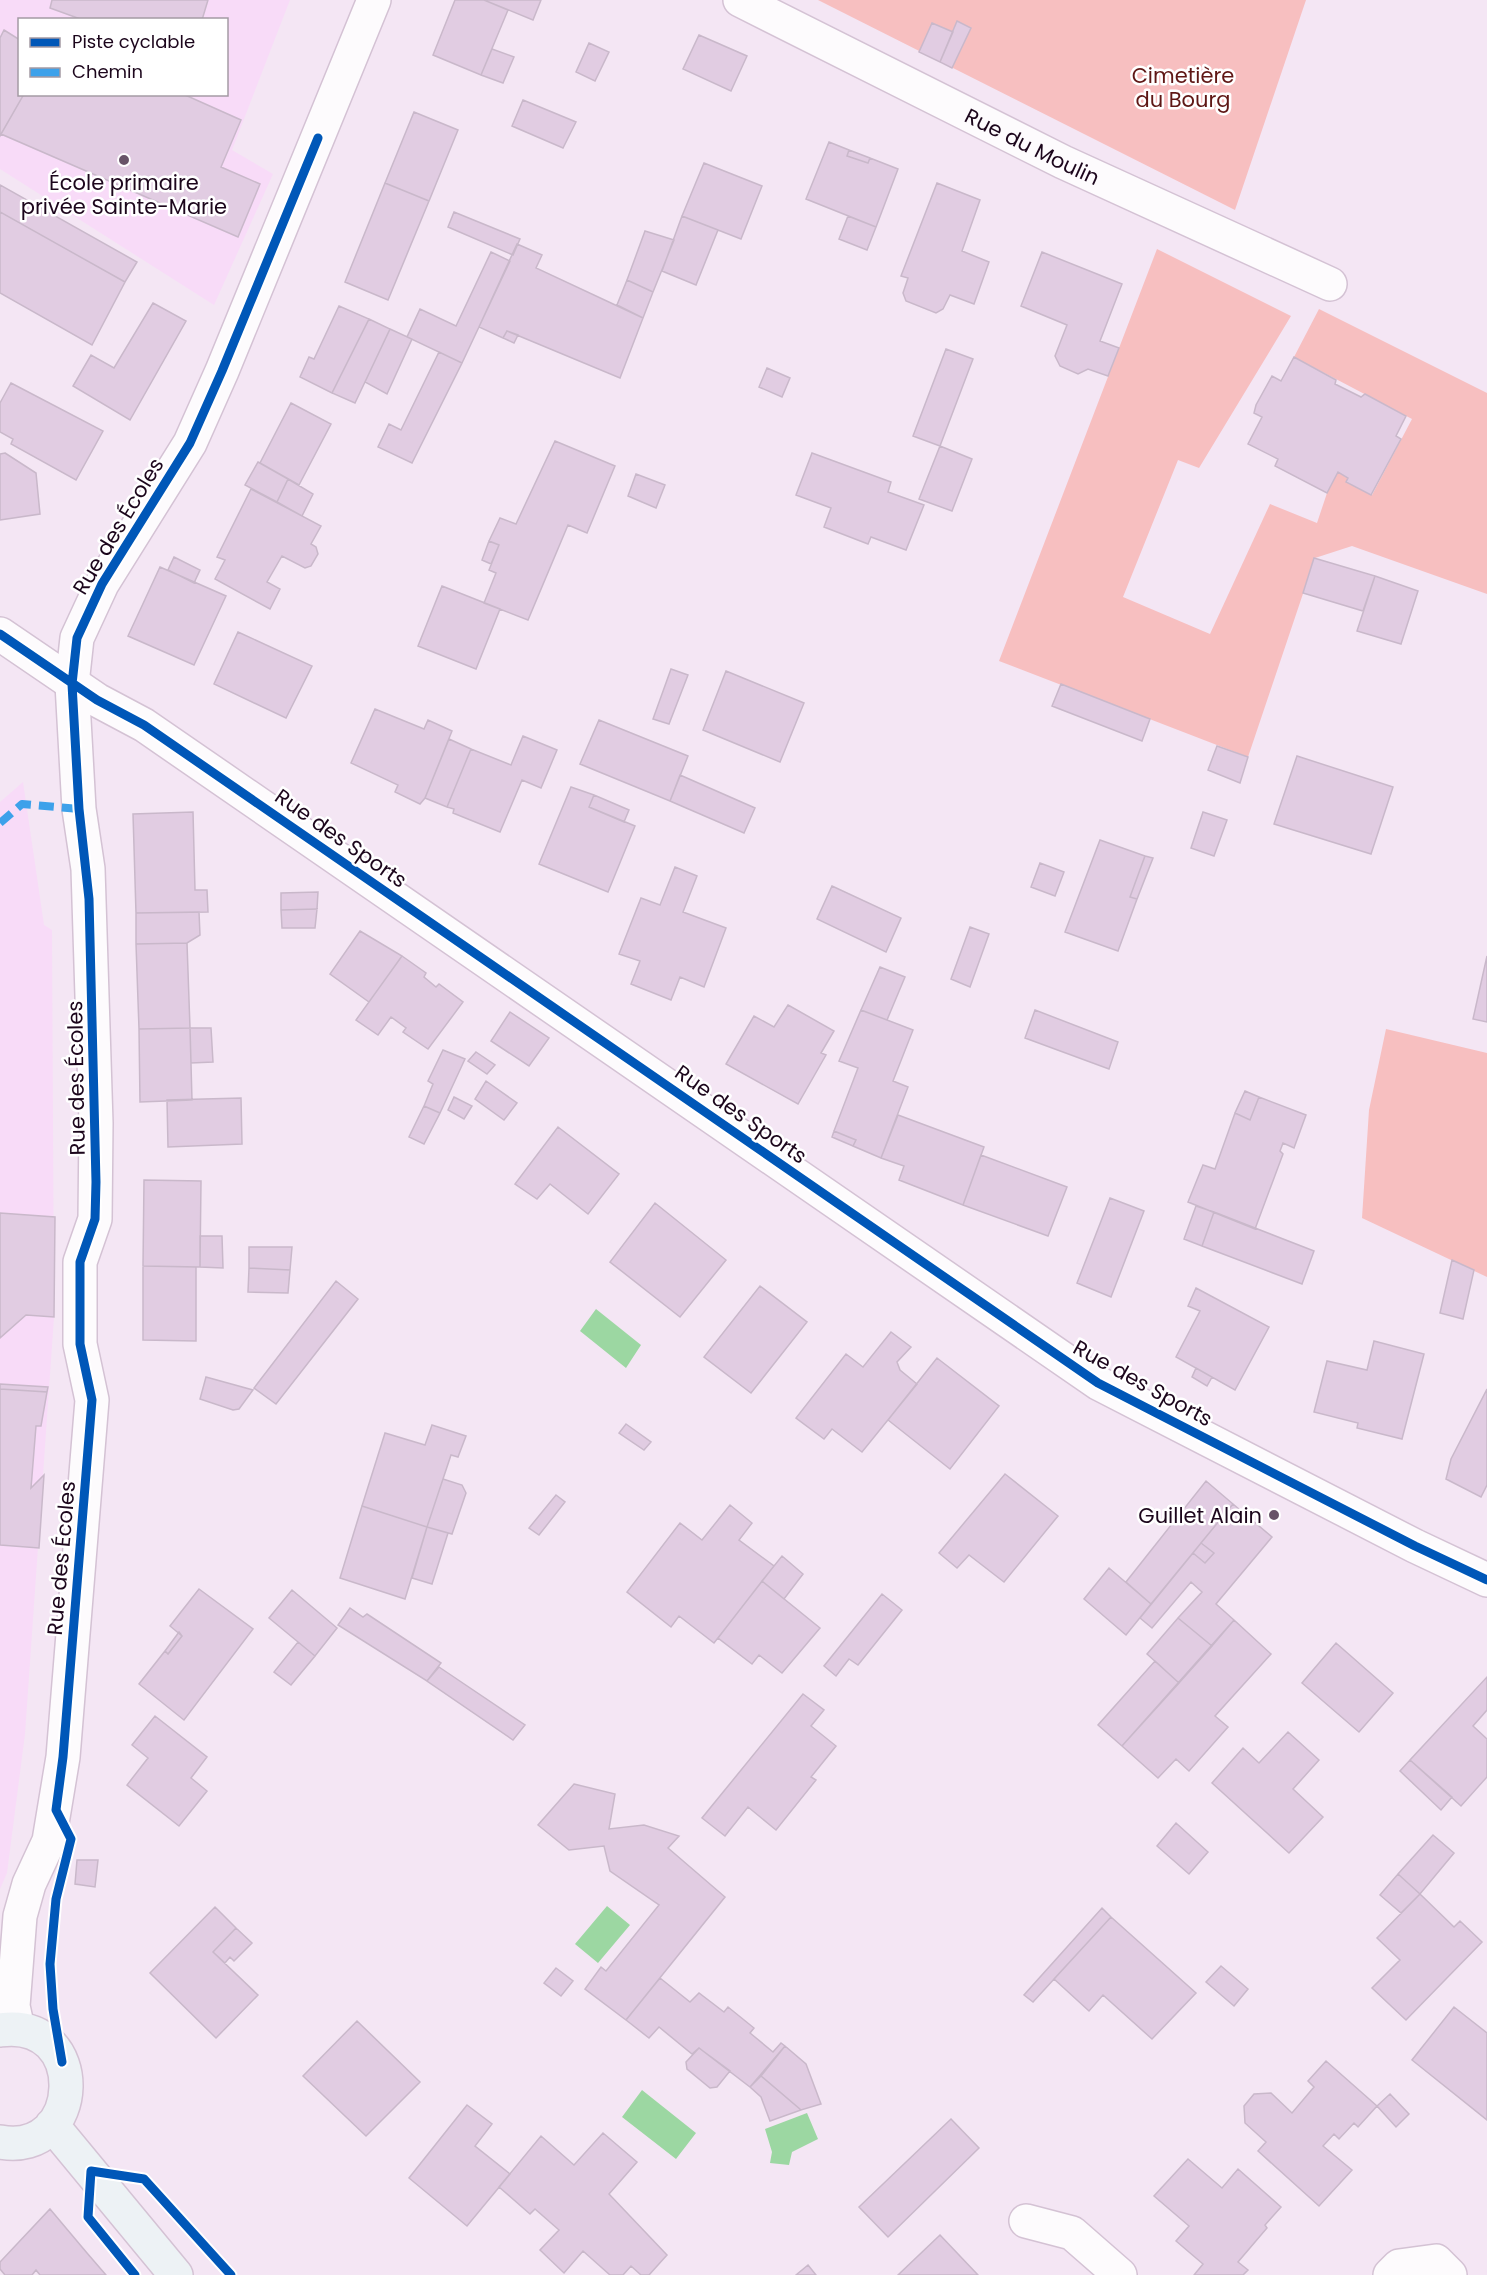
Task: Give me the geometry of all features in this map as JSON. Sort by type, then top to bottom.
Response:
[{"type":"street","name":"Rue des Écoles","points":[[9,2029],[20,1916],[29,1884],[49,1841],[63,1757],[92,1400],[80,1344],[80,1262],[95,1219],[96,1123],[88,879],[79,809],[72,684],[78,638],[91,606],[190,442],[222,371],[374,0]]},
{"type":"street","name":"Rue du Moulin","points":[[740,0],[1063,162],[1330,284]]},
{"type":"street","name":"Rue des Sports","points":[[0,634],[72,684],[144,725],[1098,1383],[1415,1546],[1487,1580]]},
{"type":"street","points":[[5,2148],[36,2138],[52,2125],[66,2100],[66,2071],[52,2046],[36,2035],[9,2029]]},
{"type":"street","points":[[52,2125],[176,2275]]},
{"type":"street","points":[[1026,2221],[1072,2234],[1120,2275]]},
{"type":"street","points":[[1390,2275],[1399,2266],[1436,2261],[1450,2275]]},
{"type":"shaded area","name":"École primaire privée Sainte-Marie","points":[[0,0],[290,0],[232,150],[273,174],[214,305],[0,169]]},
{"type":"shaded area","points":[[23,782],[44,925],[52,930],[54,1317],[25,1734],[7,1873],[0,1889],[0,802]]},
{"type":"shaded area","points":[[596,1309],[641,1345],[626,1368],[580,1331]]},
{"type":"shaded area","points":[[607,1906],[630,1925],[598,1963],[575,1944]]},
{"type":"shaded area","points":[[642,2090],[696,2133],[676,2159],[622,2117]]},
{"type":"shaded area","points":[[807,2113],[818,2139],[792,2152],[789,2165],[770,2163],[772,2152],[765,2129]]},
{"type":"green space","name":"Cimetière du Bourg","points":[[818,0],[1306,0],[1235,210]]},
{"type":"green space","points":[[1157,249],[1291,316],[1199,468],[1178,460],[1123,597],[1210,634],[1270,504],[1317,523],[1327,493],[1338,472],[1372,495],[1412,419],[1294,357],[1319,309],[1487,393],[1487,594],[1352,546],[1315,558],[1248,757],[999,661]]},
{"type":"green space","points":[[1386,1029],[1487,1053],[1487,1277],[1362,1218],[1369,1110]]},
{"type":"building","points":[[52,0],[208,0],[203,18],[78,18],[50,8]]},
{"type":"building","points":[[455,0],[484,0],[508,10],[481,75],[433,55]]},
{"type":"building","points":[[484,0],[541,0],[533,20]]},
{"type":"building","points":[[957,21],[971,28],[952,68],[940,62]]},
{"type":"building","points":[[932,23],[953,32],[940,62],[919,52]]},
{"type":"building","points":[[4,30],[18,39],[18,96],[23,96],[0,136],[0,38]]},
{"type":"building","points":[[699,35],[747,56],[731,91],[683,69]]},
{"type":"building","points":[[589,43],[609,52],[595,81],[576,72]]},
{"type":"building","points":[[492,49],[514,57],[503,83],[481,75]]},
{"type":"building","points":[[23,96],[187,96],[241,120],[221,167],[260,184],[238,237],[1,134]]},
{"type":"building","points":[[523,100],[576,122],[563,148],[512,126]]},
{"type":"building","points":[[414,112],[458,130],[429,201],[385,183]]},
{"type":"building","points":[[829,142],[849,150],[847,156],[868,163],[870,158],[898,169],[876,227],[806,199]]},
{"type":"building","points":[[849,150],[870,158],[868,163],[847,156]]},
{"type":"building","points":[[704,163],[762,186],[741,239],[682,216]]},
{"type":"building","points":[[385,183],[429,201],[388,300],[345,282]]},
{"type":"building","points":[[937,183],[980,200],[962,251],[989,262],[974,304],[950,295],[943,309],[936,313],[906,301],[903,293],[908,278],[901,276]]},
{"type":"building","points":[[0,185],[137,262],[125,282],[0,212]]},
{"type":"building","points":[[0,212],[125,282],[92,345],[0,293]]},
{"type":"building","points":[[454,212],[520,239],[513,255],[448,227]]},
{"type":"building","points":[[682,216],[718,230],[696,285],[662,271]]},
{"type":"building","points":[[848,216],[876,227],[867,250],[839,239]]},
{"type":"building","points":[[645,231],[674,240],[653,292],[627,280]]},
{"type":"building","points":[[517,244],[542,255],[536,268],[643,318],[620,378],[507,331],[503,338],[479,327]]},
{"type":"building","points":[[491,252],[510,261],[462,363],[407,337],[420,309],[456,326]]},
{"type":"building","points":[[1042,252],[1122,284],[1100,341],[1119,348],[1108,376],[1088,369],[1078,374],[1060,366],[1055,356],[1067,325],[1021,306]]},
{"type":"building","points":[[627,280],[653,292],[643,318],[617,305]]},
{"type":"building","points":[[153,303],[186,321],[130,420],[73,386],[91,355],[114,368]]},
{"type":"building","points":[[339,306],[369,319],[332,393],[300,377],[309,357],[314,359]]},
{"type":"building","points":[[369,319],[390,329],[355,403],[332,393]]},
{"type":"building","points":[[390,329],[412,339],[387,394],[365,382]]},
{"type":"building","points":[[507,331],[518,335],[514,343],[503,338]]},
{"type":"building","points":[[946,349],[973,359],[940,446],[913,436]]},
{"type":"building","points":[[439,352],[462,363],[412,463],[378,447],[389,424],[401,430]]},
{"type":"building","points":[[1294,357],[1336,380],[1335,384],[1361,397],[1365,394],[1406,416],[1396,436],[1401,439],[1371,495],[1346,482],[1348,478],[1338,472],[1327,493],[1275,466],[1278,459],[1248,444],[1262,417],[1254,413],[1256,405],[1272,376],[1281,381]]},
{"type":"building","points":[[767,368],[790,378],[782,397],[759,387]]},
{"type":"building","points":[[11,383],[103,431],[76,480],[11,444],[13,439],[0,432],[0,403]]},
{"type":"building","points":[[291,403],[331,424],[299,485],[260,463]]},
{"type":"building","points":[[555,441],[615,466],[587,533],[568,525],[528,620],[484,603],[496,573],[489,570],[499,545],[489,541],[500,518],[516,524]]},
{"type":"building","points":[[940,446],[972,459],[952,511],[919,499]]},
{"type":"building","points":[[5,453],[36,473],[40,514],[0,520],[0,454]]},
{"type":"building","points":[[812,453],[891,482],[888,492],[924,505],[906,550],[871,537],[868,544],[824,527],[831,508],[796,495]]},
{"type":"building","points":[[258,462],[288,479],[277,502],[245,485]]},
{"type":"building","points":[[636,474],[665,485],[656,508],[628,496]]},
{"type":"building","points":[[288,479],[313,494],[302,516],[277,502]]},
{"type":"building","points":[[251,489],[321,526],[311,544],[316,547],[318,554],[311,566],[305,568],[282,556],[267,582],[280,589],[270,609],[215,579],[225,560],[217,557]]},
{"type":"building","points":[[489,541],[499,545],[491,564],[482,560]]},
{"type":"building","points":[[174,557],[200,570],[194,583],[168,570]]},
{"type":"building","points":[[1314,558],[1375,576],[1363,611],[1303,593]]},
{"type":"building","points":[[160,567],[226,596],[194,665],[128,636]]},
{"type":"building","points":[[1375,576],[1418,591],[1401,644],[1357,631]]},
{"type":"building","points":[[442,586],[500,609],[476,669],[418,646]]},
{"type":"building","points":[[238,632],[312,666],[286,718],[214,684]]},
{"type":"building","points":[[671,669],[688,675],[669,724],[653,719]]},
{"type":"building","points":[[726,671],[804,703],[780,762],[703,730]]},
{"type":"building","points":[[1061,684],[1150,719],[1142,741],[1052,706]]},
{"type":"building","points":[[375,709],[424,729],[428,720],[452,731],[425,798],[420,804],[395,792],[398,785],[351,763]]},
{"type":"building","points":[[599,720],[688,756],[670,801],[580,764]]},
{"type":"building","points":[[523,736],[557,750],[541,788],[522,780],[500,832],[453,813],[454,809],[447,807],[471,749],[511,765]]},
{"type":"building","points":[[449,739],[471,749],[447,807],[425,798]]},
{"type":"building","points":[[1217,746],[1248,757],[1240,783],[1208,770]]},
{"type":"building","points":[[1297,756],[1393,787],[1371,854],[1274,824]]},
{"type":"building","points":[[680,775],[755,808],[744,833],[670,801]]},
{"type":"building","points":[[571,787],[594,795],[589,807],[635,826],[608,892],[539,864]]},
{"type":"building","points":[[594,795],[629,810],[624,822],[589,807]]},
{"type":"building","points":[[193,812],[195,890],[207,890],[208,912],[136,913],[133,814]]},
{"type":"building","points":[[1203,812],[1227,820],[1214,856],[1191,848]]},
{"type":"building","points":[[1100,840],[1145,856],[1130,897],[1137,899],[1118,951],[1065,932]]},
{"type":"building","points":[[1145,856],[1153,858],[1137,899],[1130,897]]},
{"type":"building","points":[[1040,863],[1064,872],[1055,896],[1031,887]]},
{"type":"building","points":[[675,867],[697,876],[683,912],[726,928],[704,987],[680,977],[671,1000],[631,984],[640,961],[619,954],[641,898],[660,905]]},
{"type":"building","points":[[832,886],[901,918],[886,952],[817,919]]},
{"type":"building","points":[[318,892],[317,909],[281,910],[281,893]]},
{"type":"building","points":[[317,909],[315,928],[282,928],[281,910]]},
{"type":"building","points":[[199,912],[200,935],[187,943],[136,944],[136,913]]},
{"type":"building","points":[[970,927],[989,934],[970,987],[951,979]]},
{"type":"building","points":[[360,931],[402,956],[369,1002],[330,974]]},
{"type":"building","points":[[187,943],[190,1028],[139,1029],[136,944]]},
{"type":"building","points":[[402,956],[426,973],[424,977],[436,987],[439,984],[463,1002],[428,1049],[403,1032],[406,1028],[391,1017],[378,1035],[356,1020]]},
{"type":"building","points":[[1487,956],[1487,1022],[1473,1019]]},
{"type":"building","points":[[880,967],[905,977],[887,1020],[861,1010]]},
{"type":"building","points":[[788,1005],[834,1031],[821,1053],[826,1055],[798,1104],[726,1064],[754,1016],[774,1027]]},
{"type":"building","points":[[861,1010],[913,1030],[893,1081],[908,1087],[881,1158],[853,1146],[856,1140],[834,1131],[858,1068],[839,1061]]},
{"type":"building","points":[[1035,1010],[1118,1042],[1109,1069],[1025,1038]]},
{"type":"building","points":[[510,1012],[549,1038],[529,1066],[491,1041]]},
{"type":"building","points":[[190,1028],[192,1100],[140,1102],[139,1029]]},
{"type":"building","points":[[190,1028],[211,1028],[213,1062],[191,1063]]},
{"type":"building","points":[[443,1050],[465,1059],[440,1113],[424,1106],[433,1084],[428,1081]]},
{"type":"building","points":[[476,1052],[495,1065],[487,1074],[468,1061]]},
{"type":"building","points":[[486,1081],[517,1103],[504,1120],[475,1099]]},
{"type":"building","points":[[1245,1091],[1259,1097],[1250,1120],[1235,1113]]},
{"type":"building","points":[[454,1097],[472,1106],[464,1119],[448,1110]]},
{"type":"building","points":[[1259,1097],[1306,1115],[1294,1148],[1283,1143],[1280,1151],[1283,1154],[1255,1229],[1188,1202],[1203,1165],[1215,1169],[1235,1113],[1250,1120]]},
{"type":"building","points":[[241,1098],[242,1144],[168,1147],[167,1100]]},
{"type":"building","points":[[424,1106],[440,1113],[424,1144],[409,1137]]},
{"type":"building","points":[[898,1115],[984,1147],[963,1205],[899,1180],[904,1166],[881,1158]]},
{"type":"building","points":[[558,1127],[619,1174],[588,1214],[550,1184],[537,1199],[515,1184]]},
{"type":"building","points":[[834,1131],[856,1140],[853,1146],[832,1137]]},
{"type":"building","points":[[981,1155],[1067,1187],[1048,1236],[963,1205]]},
{"type":"building","points":[[144,1180],[201,1181],[200,1267],[143,1266]]},
{"type":"building","points":[[1110,1198],[1144,1211],[1111,1297],[1077,1283]]},
{"type":"building","points":[[655,1203],[726,1260],[680,1317],[610,1262]]},
{"type":"building","points":[[1196,1206],[1214,1212],[1202,1246],[1184,1239]]},
{"type":"building","points":[[1214,1212],[1314,1251],[1302,1284],[1202,1246]]},
{"type":"building","points":[[0,1213],[55,1217],[54,1317],[26,1315],[0,1338]]},
{"type":"building","points":[[200,1236],[222,1236],[223,1268],[200,1267]]},
{"type":"building","points":[[249,1247],[292,1247],[290,1270],[249,1268]]},
{"type":"building","points":[[1452,1260],[1474,1270],[1463,1319],[1440,1313]]},
{"type":"building","points":[[143,1266],[196,1267],[196,1341],[143,1340]]},
{"type":"building","points":[[249,1268],[290,1270],[288,1293],[248,1292]]},
{"type":"building","points":[[336,1281],[358,1299],[276,1404],[254,1388]]},
{"type":"building","points":[[760,1286],[807,1322],[751,1393],[704,1357]]},
{"type":"building","points":[[1196,1288],[1269,1327],[1235,1390],[1176,1357],[1200,1311],[1188,1306]]},
{"type":"building","points":[[891,1332],[911,1347],[897,1362],[900,1370],[917,1384],[862,1452],[832,1429],[824,1439],[796,1418],[846,1354],[863,1367]]},
{"type":"building","points":[[1374,1341],[1424,1354],[1402,1439],[1357,1428],[1358,1423],[1314,1412],[1327,1361],[1367,1370]]},
{"type":"building","points":[[937,1358],[999,1406],[950,1469],[888,1420]]},
{"type":"building","points":[[1196,1368],[1212,1377],[1207,1386],[1192,1377]]},
{"type":"building","points":[[206,1377],[253,1390],[239,1409],[233,1410],[200,1399]]},
{"type":"building","points":[[0,1384],[48,1387],[47,1392],[0,1389]]},
{"type":"building","points":[[0,1389],[47,1392],[41,1426],[36,1426],[31,1488],[44,1475],[39,1548],[0,1545]]},
{"type":"building","points":[[1487,1389],[1487,1485],[1481,1497],[1446,1479],[1451,1459]]},
{"type":"building","points":[[626,1424],[651,1442],[644,1450],[619,1433]]},
{"type":"building","points":[[432,1425],[466,1436],[458,1457],[451,1455],[427,1527],[362,1506],[385,1433],[425,1445]]},
{"type":"building","points":[[1005,1474],[1058,1516],[1004,1582],[969,1555],[957,1568],[939,1553]]},
{"type":"building","points":[[443,1479],[462,1485],[466,1493],[452,1534],[427,1527]]},
{"type":"building","points":[[1206,1481],[1233,1504],[1151,1604],[1126,1582]]},
{"type":"building","points":[[556,1495],[565,1502],[539,1535],[529,1528]]},
{"type":"building","points":[[1233,1504],[1272,1537],[1216,1604],[1234,1620],[1212,1646],[1178,1618],[1202,1592],[1191,1582],[1152,1628],[1140,1618],[1193,1553],[1205,1563],[1214,1553],[1201,1543]]},
{"type":"building","points":[[730,1505],[752,1523],[739,1540],[774,1566],[714,1643],[679,1616],[671,1627],[627,1592],[680,1523],[702,1540]]},
{"type":"building","points":[[362,1506],[427,1527],[405,1599],[340,1578]]},
{"type":"building","points":[[427,1527],[448,1533],[432,1584],[412,1578]]},
{"type":"building","points":[[1201,1543],[1214,1553],[1205,1563],[1193,1553]]},
{"type":"building","points":[[782,1556],[803,1574],[784,1599],[762,1581]]},
{"type":"building","points":[[1109,1568],[1151,1604],[1126,1635],[1084,1599]]},
{"type":"building","points":[[762,1581],[820,1628],[782,1673],[759,1655],[752,1664],[718,1638]]},
{"type":"building","points":[[199,1589],[253,1629],[184,1720],[139,1684],[165,1651],[168,1654],[182,1636],[170,1626]]},
{"type":"building","points":[[292,1590],[337,1628],[315,1656],[269,1618]]},
{"type":"building","points":[[882,1594],[902,1610],[858,1665],[849,1659],[836,1676],[824,1666]]},
{"type":"building","points":[[350,1608],[363,1617],[367,1614],[441,1663],[427,1681],[338,1625]]},
{"type":"building","points":[[1178,1618],[1212,1646],[1179,1683],[1147,1654]]},
{"type":"building","points":[[1234,1620],[1271,1654],[1215,1716],[1228,1727],[1189,1771],[1176,1759],[1158,1778],[1122,1746]]},
{"type":"building","points":[[179,1632],[182,1636],[168,1654],[165,1651]]},
{"type":"building","points":[[298,1642],[315,1656],[291,1685],[274,1672]]},
{"type":"building","points":[[1336,1643],[1393,1693],[1359,1732],[1302,1683]]},
{"type":"building","points":[[1155,1661],[1179,1683],[1122,1746],[1098,1725]]},
{"type":"building","points":[[439,1667],[525,1725],[513,1740],[427,1681]]},
{"type":"building","points":[[1487,1677],[1487,1710],[1473,1726],[1487,1739],[1487,1777],[1461,1806],[1410,1760]]},
{"type":"building","points":[[803,1694],[824,1710],[811,1726],[836,1746],[811,1777],[816,1780],[776,1830],[748,1807],[725,1836],[702,1818]]},
{"type":"building","points":[[155,1716],[207,1757],[191,1778],[207,1791],[179,1826],[127,1785],[148,1758],[132,1745]]},
{"type":"building","points":[[1288,1732],[1319,1760],[1293,1789],[1323,1817],[1289,1853],[1212,1783],[1243,1748],[1259,1763]]},
{"type":"building","points":[[1410,1760],[1452,1797],[1441,1810],[1400,1771]]},
{"type":"building","points":[[574,1784],[615,1794],[609,1829],[644,1825],[679,1836],[668,1848],[725,1897],[626,2020],[585,1989],[601,1967],[606,1971],[659,1905],[610,1871],[604,1846],[569,1850],[538,1825]]},
{"type":"building","points":[[1176,1823],[1208,1852],[1189,1874],[1157,1846]]},
{"type":"building","points":[[1433,1835],[1454,1853],[1420,1894],[1398,1874]]},
{"type":"building","points":[[77,1860],[98,1860],[95,1887],[75,1884]]},
{"type":"building","points":[[1398,1874],[1420,1894],[1401,1913],[1380,1895]]},
{"type":"building","points":[[1420,1894],[1454,1927],[1460,1921],[1482,1942],[1406,2020],[1372,1988],[1400,1960],[1377,1938]]},
{"type":"building","points":[[215,1907],[236,1928],[213,1952],[258,1995],[216,2038],[150,1973]]},
{"type":"building","points":[[1102,1908],[1111,1917],[1033,2002],[1024,1995]]},
{"type":"building","points":[[1111,1917],[1196,1993],[1152,2039],[1103,1995],[1089,2011],[1054,1979]]},
{"type":"building","points":[[236,1928],[252,1943],[234,1961],[230,1957],[225,1963],[213,1952]]},
{"type":"building","points":[[1221,1966],[1248,1989],[1234,2006],[1206,1982]]},
{"type":"building","points":[[556,1968],[573,1981],[561,1996],[544,1983]]},
{"type":"building","points":[[660,1978],[690,2002],[699,1993],[724,2012],[728,2007],[754,2028],[750,2033],[773,2052],[781,2043],[785,2046],[750,2087],[699,2048],[692,2054],[659,2027],[649,2038],[626,2020]]},
{"type":"building","points":[[1454,2007],[1487,2033],[1487,2120],[1412,2060]]},
{"type":"building","points":[[357,2021],[420,2082],[366,2136],[303,2076]]},
{"type":"building","points":[[785,2046],[806,2064],[821,2104],[801,2110],[761,2076]]},
{"type":"building","points":[[699,2048],[730,2071],[717,2087],[710,2088],[687,2069],[686,2062]]},
{"type":"building","points":[[1326,2061],[1377,2106],[1358,2127],[1354,2123],[1339,2139],[1334,2134],[1323,2146],[1352,2170],[1319,2206],[1258,2151],[1266,2142],[1245,2123],[1244,2106],[1254,2094],[1271,2093],[1292,2113],[1314,2087],[1308,2081]]},
{"type":"building","points":[[761,2076],[801,2110],[770,2121],[761,2097],[750,2087]]},
{"type":"building","points":[[1390,2094],[1409,2114],[1396,2127],[1377,2106]]},
{"type":"building","points":[[467,2105],[492,2124],[475,2146],[510,2174],[467,2226],[409,2178]]},
{"type":"building","points":[[951,2119],[979,2148],[888,2237],[859,2207]]},
{"type":"building","points":[[603,2133],[637,2162],[609,2194],[667,2255],[649,2275],[641,2275],[631,2266],[623,2275],[610,2275],[583,2251],[564,2273],[540,2250],[559,2230],[535,2209],[530,2214],[499,2187],[541,2136],[574,2165]]},
{"type":"building","points":[[1188,2159],[1222,2188],[1238,2169],[1281,2207],[1265,2225],[1267,2228],[1238,2262],[1248,2270],[1243,2275],[1194,2275],[1203,2264],[1176,2241],[1189,2226],[1154,2196]]},
{"type":"building","points":[[50,2209],[106,2275],[40,2275],[36,2270],[32,2275],[5,2275],[0,2269],[0,2262]]},
{"type":"building","points":[[940,2235],[978,2275],[898,2275]]},
{"type":"building","points":[[808,2265],[816,2275],[796,2275]]},
{"type":"marked path","points":[[0,823],[22,804],[79,809]]},
{"type":"cycle path","points":[[62,2062],[53,2009],[50,1964],[56,1899],[71,1839],[56,1810],[63,1757],[92,1400],[80,1344],[80,1262],[95,1219],[96,1182],[89,899],[79,809],[72,684],[77,638],[102,584],[190,443],[318,138]]},
{"type":"cycle path","points":[[0,634],[97,700],[144,725],[1098,1383],[1415,1546],[1487,1580]]},
{"type":"cycle path","points":[[135,2275],[88,2217],[91,2171],[144,2179],[231,2275]]},
{"type":"place","name":"École primaire privée Sainte-Marie","points":[[124,160]]},
{"type":"place","name":"Guillet Alain","points":[[1274,1515]]}]
